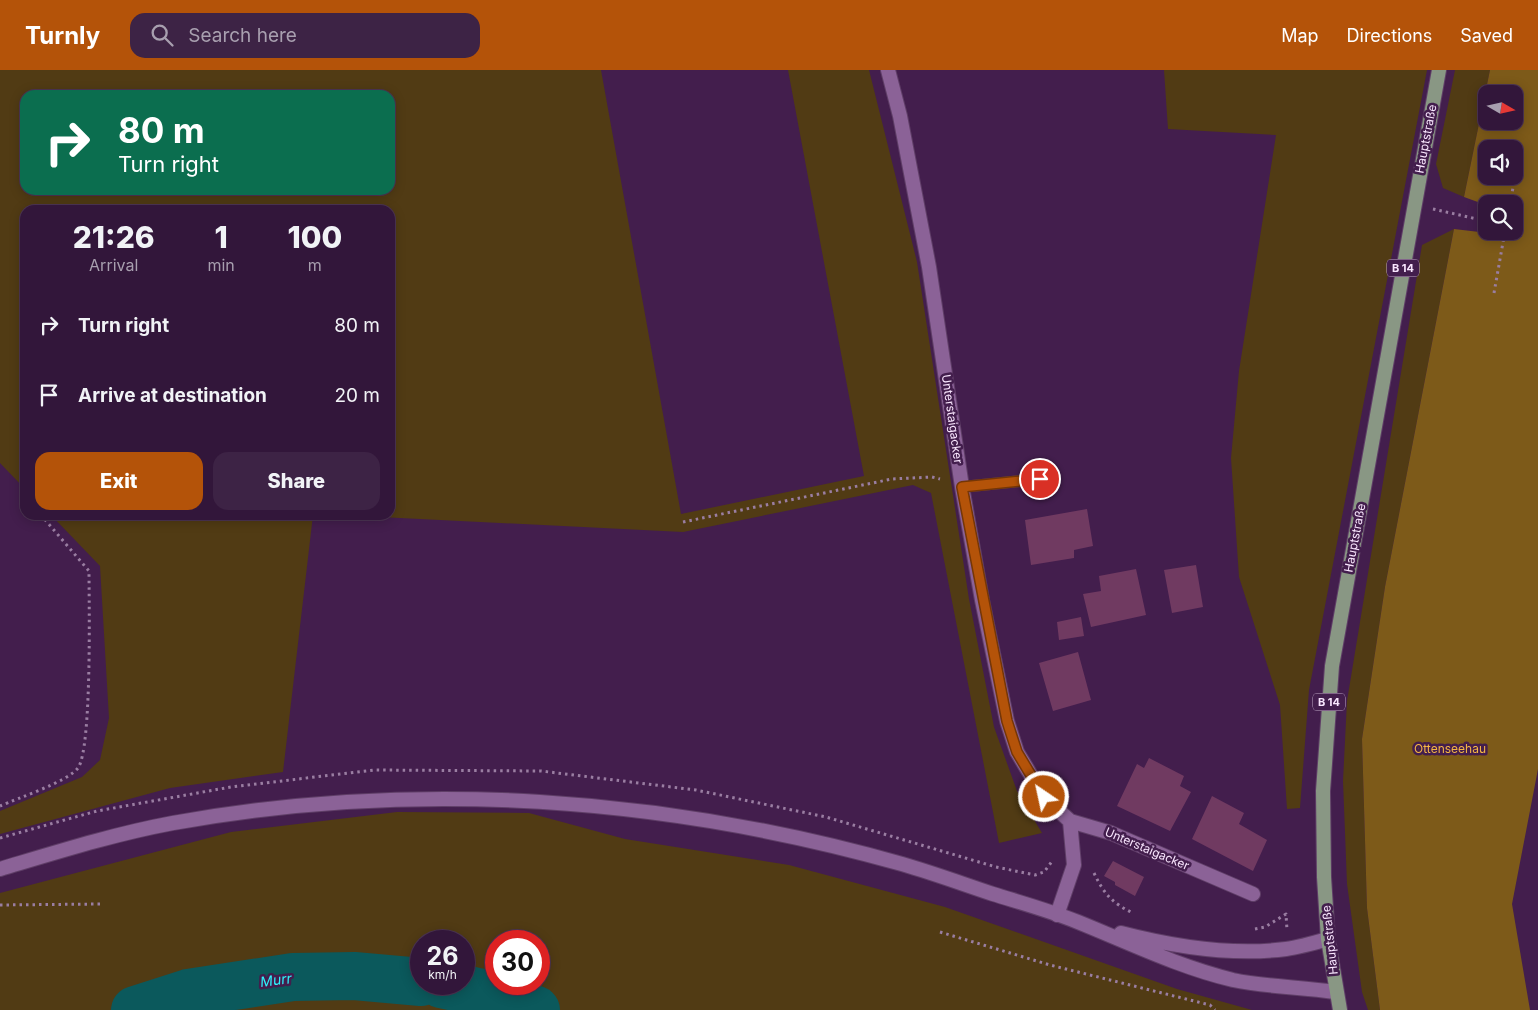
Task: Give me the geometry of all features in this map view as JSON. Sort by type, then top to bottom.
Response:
[{"type":"main road","name":"Hauptstraße","points":[[1340,1010],[1328,939],[1324,877],[1323,791],[1332,666],[1439,70]]},
{"type":"street","name":"Unterstaigacker","points":[[888,70],[900,116],[929,267],[962,487],[1007,721],[1017,752],[1044,797],[1070,821],[1111,833],[1253,894]]},
{"type":"street","points":[[0,869],[111,836],[236,813],[367,800],[460,798],[538,800],[617,807],[734,824],[805,839],[905,865],[1057,914],[1156,956],[1228,978],[1270,985],[1336,992]]},
{"type":"street","points":[[1057,914],[1074,864],[1070,821]]},
{"type":"street","points":[[1077,922],[1154,942],[1241,952],[1287,949],[1328,939]]},
{"type":"lane","points":[[962,487],[1040,479]]},
{"type":"path","points":[[1414,205],[1478,219]]},
{"type":"path","points":[[1494,293],[1503,240]]},
{"type":"path","points":[[683,522],[892,479],[932,477],[962,487]]},
{"type":"path","points":[[0,806],[62,780],[78,767],[87,735],[89,571],[45,520]]},
{"type":"path","points":[[0,906],[100,904]]},
{"type":"path","points":[[940,932],[1050,965],[1210,1005],[1215,1010]]},
{"type":"shaded area","points":[[0,70],[601,70],[681,514],[864,476],[788,70],[869,70],[917,262],[969,599],[994,727],[1017,791],[1042,833],[999,843],[931,493],[913,485],[683,532],[395,518],[395,205],[20,205],[20,484],[0,463]]},
{"type":"shaded area","points":[[1164,70],[1427,70],[1309,690],[1300,808],[1287,809],[1280,705],[1239,577],[1231,458],[1239,371],[1276,135],[1168,129]]},
{"type":"shaded area","points":[[1455,70],[1490,70],[1487,85],[1478,85],[1478,129],[1464,197],[1443,188],[1436,164]]},
{"type":"shaded area","points":[[1454,229],[1385,587],[1362,739],[1367,908],[1380,1010],[1368,1010],[1362,992],[1347,884],[1343,781],[1347,701],[1422,245]]},
{"type":"shaded area","points":[[56,520],[312,520],[283,772],[170,788],[0,834],[0,811],[82,777],[100,760],[109,718],[100,566]]},
{"type":"shaded area","points":[[397,812],[529,813],[625,839],[789,865],[945,907],[1177,989],[1252,1010],[0,1010],[0,893],[231,832]]},
{"type":"green space","name":"Ottenseehau","points":[[1490,70],[1538,70],[1538,769],[1512,904],[1530,1010],[1380,1010],[1367,908],[1362,739],[1385,587],[1454,229],[1478,232],[1478,240],[1523,240],[1523,195],[1478,195],[1478,202],[1464,197],[1478,129],[1523,130],[1523,85],[1487,85]]},
{"type":"building","points":[[1087,509],[1093,546],[1074,550],[1074,558],[1031,565],[1025,520]]},
{"type":"building","points":[[1196,565],[1203,607],[1172,613],[1164,570]]},
{"type":"building","points":[[1136,569],[1146,615],[1091,627],[1083,594],[1101,591],[1099,576]]},
{"type":"building","points":[[1081,617],[1084,636],[1059,640],[1057,622]]},
{"type":"building","points":[[1078,652],[1091,700],[1053,711],[1039,663]]},
{"type":"building","points":[[1149,758],[1184,776],[1180,786],[1191,792],[1170,831],[1117,806],[1137,764],[1144,768]]},
{"type":"building","points":[[1212,796],[1244,813],[1239,824],[1267,840],[1253,871],[1192,839]]},
{"type":"building","points":[[1113,861],[1144,877],[1135,896],[1115,885],[1115,882],[1104,876]]},
{"type":"waterway","name":"Murr","points":[[135,1010],[188,993],[293,977],[354,976],[410,981]]},
{"type":"waterway","name":"Murr","points":[[475,991],[505,998],[536,1010]]},
{"type":"waterway","points":[[188,993],[193,1010]]},
{"type":"route","points":[[1040,479],[962,487],[982,600],[1007,721],[1017,752],[1044,797]]}]
